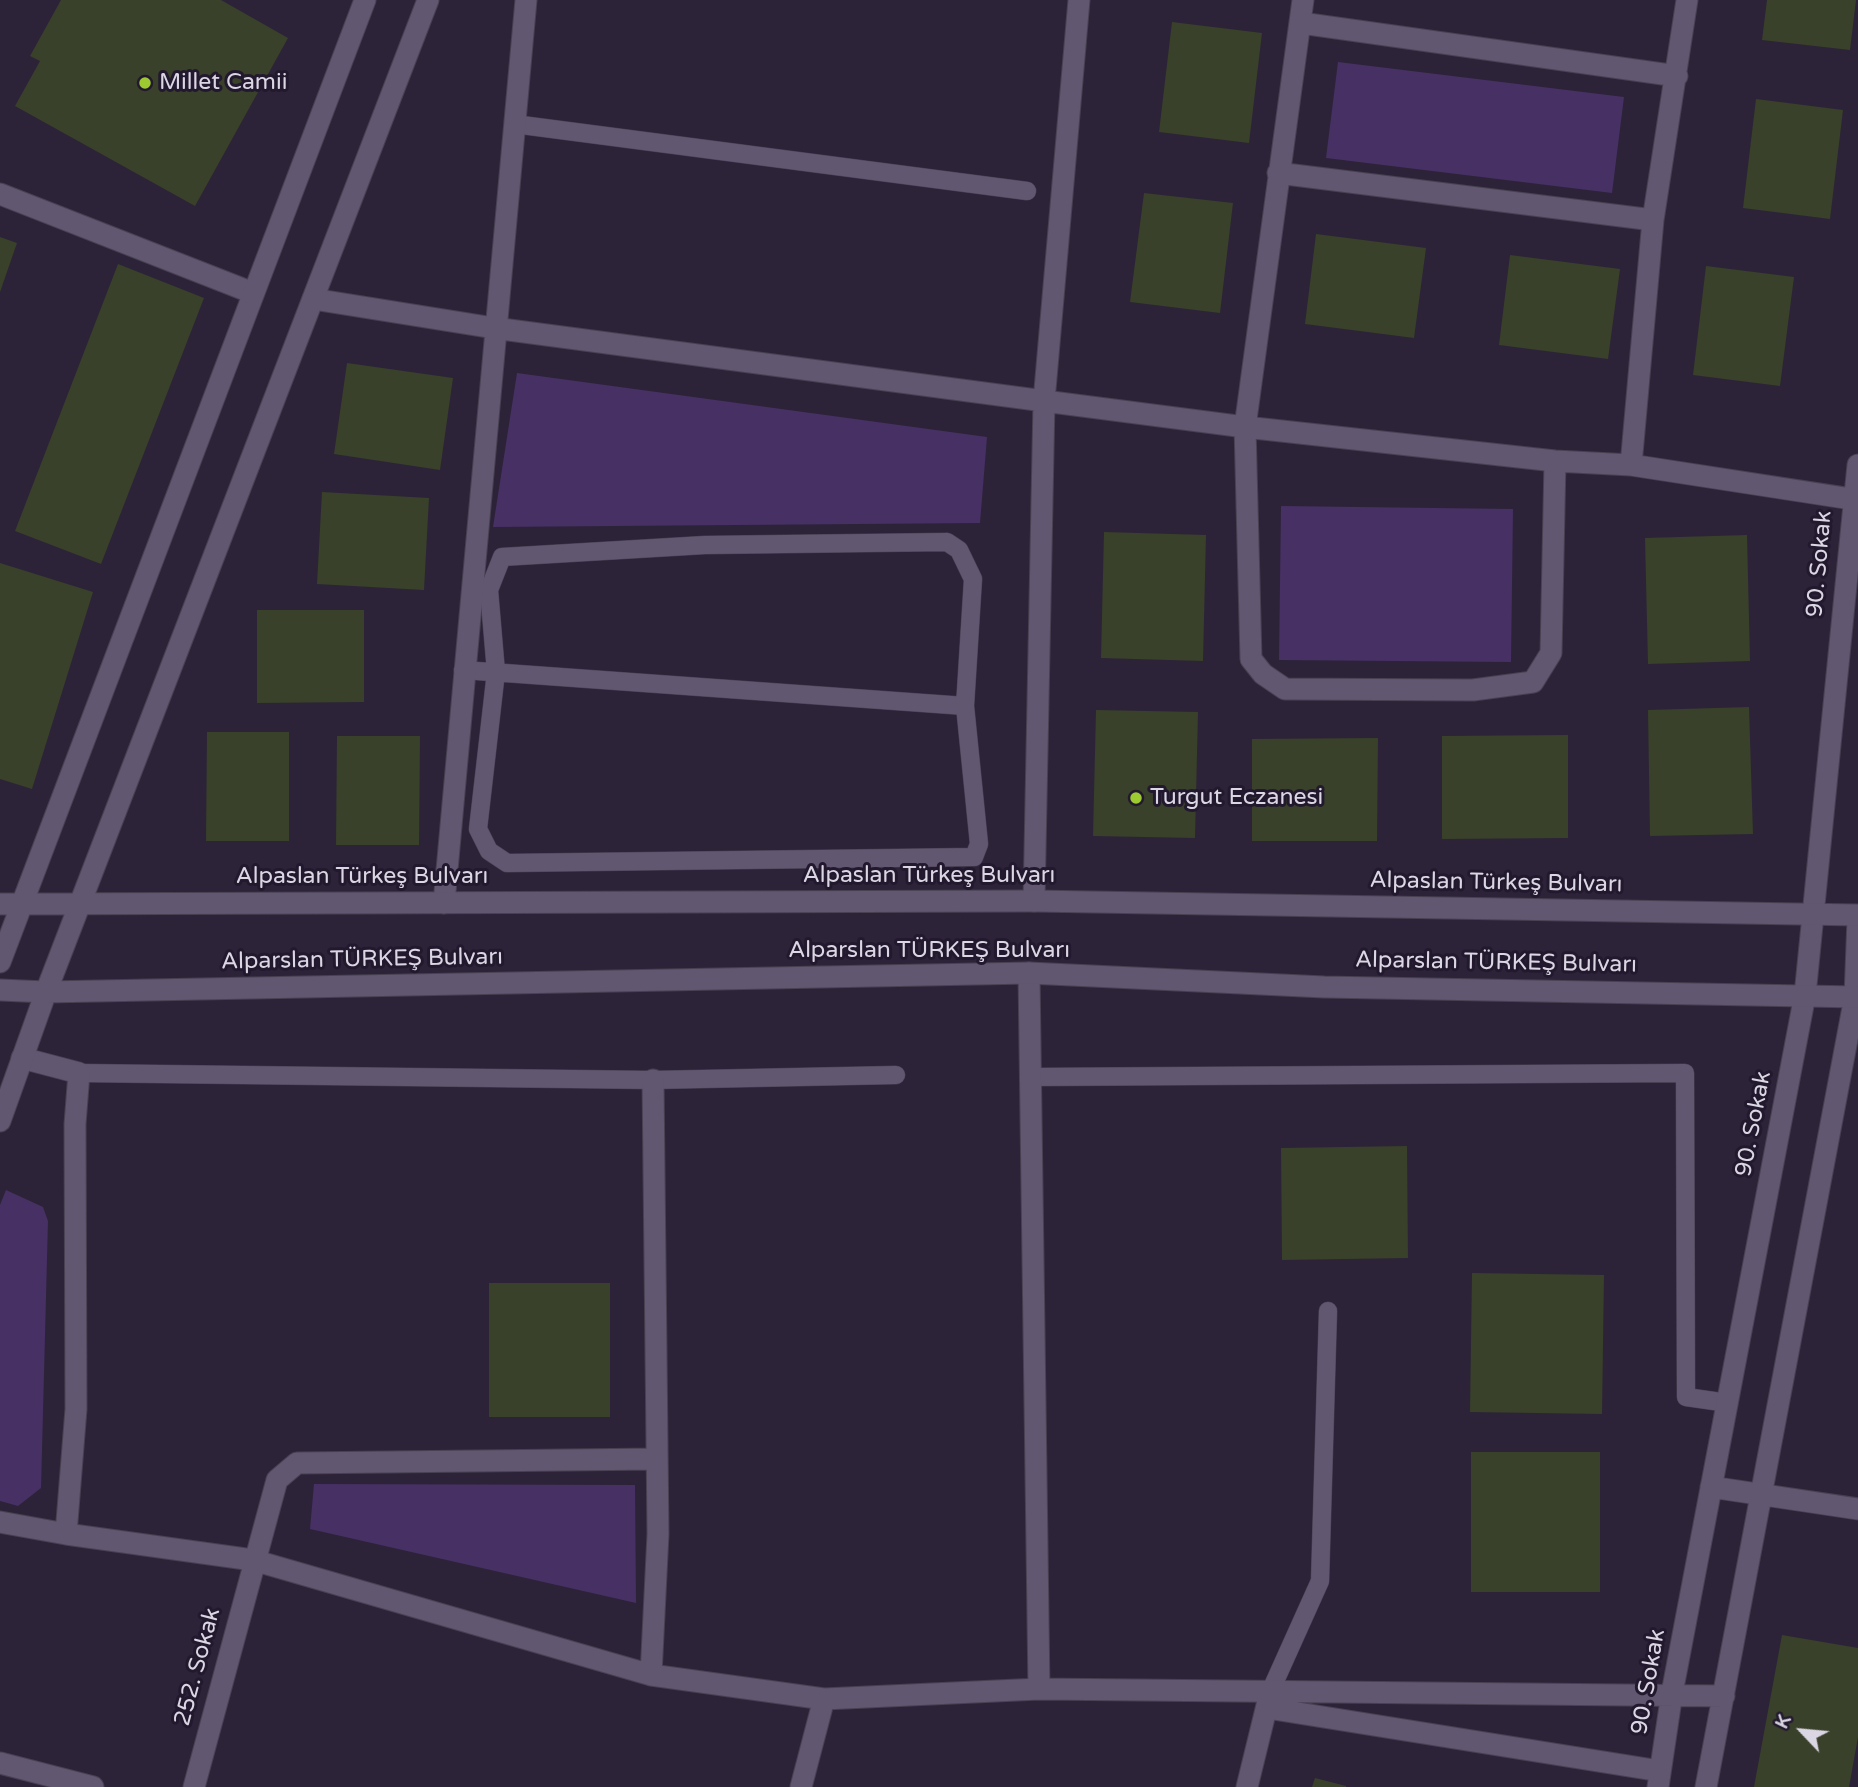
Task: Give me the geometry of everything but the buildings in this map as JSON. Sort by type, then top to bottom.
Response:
[{"type":"street","points":[[0,962],[10,905],[253,293],[365,0]]},
{"type":"street","points":[[0,1121],[46,992],[428,0]]},
{"type":"street","points":[[444,903],[494,328],[526,0]]},
{"type":"street","points":[[1034,901],[1044,401],[1079,0]]},
{"type":"street","points":[[1303,0],[1245,427],[1251,659],[1263,674],[1285,689],[1473,690],[1533,682],[1551,653],[1555,461]]},
{"type":"street","points":[[1631,465],[1653,220],[1687,0]]},
{"type":"street","points":[[1301,23],[1677,76]]},
{"type":"street","points":[[1278,173],[1653,220]]},
{"type":"street","points":[[0,194],[253,293]]},
{"type":"street","points":[[313,299],[494,328],[1044,401],[1245,427],[1555,461],[1631,465],[1855,500]]},
{"type":"street","name":"90. Sokak","points":[[1659,1779],[1672,1693],[1805,995],[1858,466]]},
{"type":"street","name":"Alpaslan Türkeş Bulvarı","points":[[10,905],[1034,901],[1858,917]]},
{"type":"street","points":[[1706,1787],[1853,1032],[1858,917]]},
{"type":"street","points":[[1029,974],[1039,1689]]},
{"type":"street","name":"Alparslan TÜRKEŞ Bulvarı","points":[[0,990],[46,992],[1029,974],[1324,986],[1856,997]]},
{"type":"street","points":[[22,1058],[79,1073],[75,1124],[76,1409],[66,1534]]},
{"type":"street","points":[[651,1675],[658,1534],[653,1080]]},
{"type":"street","name":"252. Sokak","points":[[194,1787],[276,1480],[297,1463],[656,1459]]},
{"type":"street","points":[[1712,1487],[1858,1510]]},
{"type":"street","points":[[0,1522],[66,1534],[254,1560],[651,1675],[824,1699],[1039,1689],[1269,1699],[1672,1693],[1724,1696]]},
{"type":"street","points":[[801,1787],[824,1699]]},
{"type":"street","points":[[1269,1699],[1659,1779]]},
{"type":"street","points":[[1247,1787],[1269,1699]]},
{"type":"street","points":[[0,1763],[93,1787]]},
{"type":"lane","points":[[514,124],[1027,191]]},
{"type":"lane","points":[[947,542],[959,550],[973,579],[965,705],[979,844],[974,857],[507,863],[489,851],[478,829],[496,672],[489,590],[502,557],[705,545],[947,542]]},
{"type":"lane","points":[[463,670],[965,705]]},
{"type":"lane","points":[[79,1073],[653,1080],[896,1075]]},
{"type":"lane","points":[[1031,1077],[1685,1073],[1686,1397],[1728,1403]]},
{"type":"lane","points":[[1269,1699],[1320,1581],[1328,1311]]},
{"type":"shaded area","points":[[1338,62],[1624,97],[1612,193],[1326,158]]},
{"type":"shaded area","points":[[517,373],[987,437],[980,523],[493,527]]},
{"type":"shaded area","points":[[1281,506],[1513,509],[1511,662],[1279,660]]},
{"type":"shaded area","points":[[6,1190],[43,1207],[48,1221],[41,1488],[18,1506],[0,1501],[0,1205]]},
{"type":"shaded area","points":[[314,1484],[635,1485],[636,1603],[310,1529]]},
{"type":"place","name":"Millet Camii","points":[[145,83]]},
{"type":"place","name":"Turgut Eczanesi","points":[[1136,798]]}]
